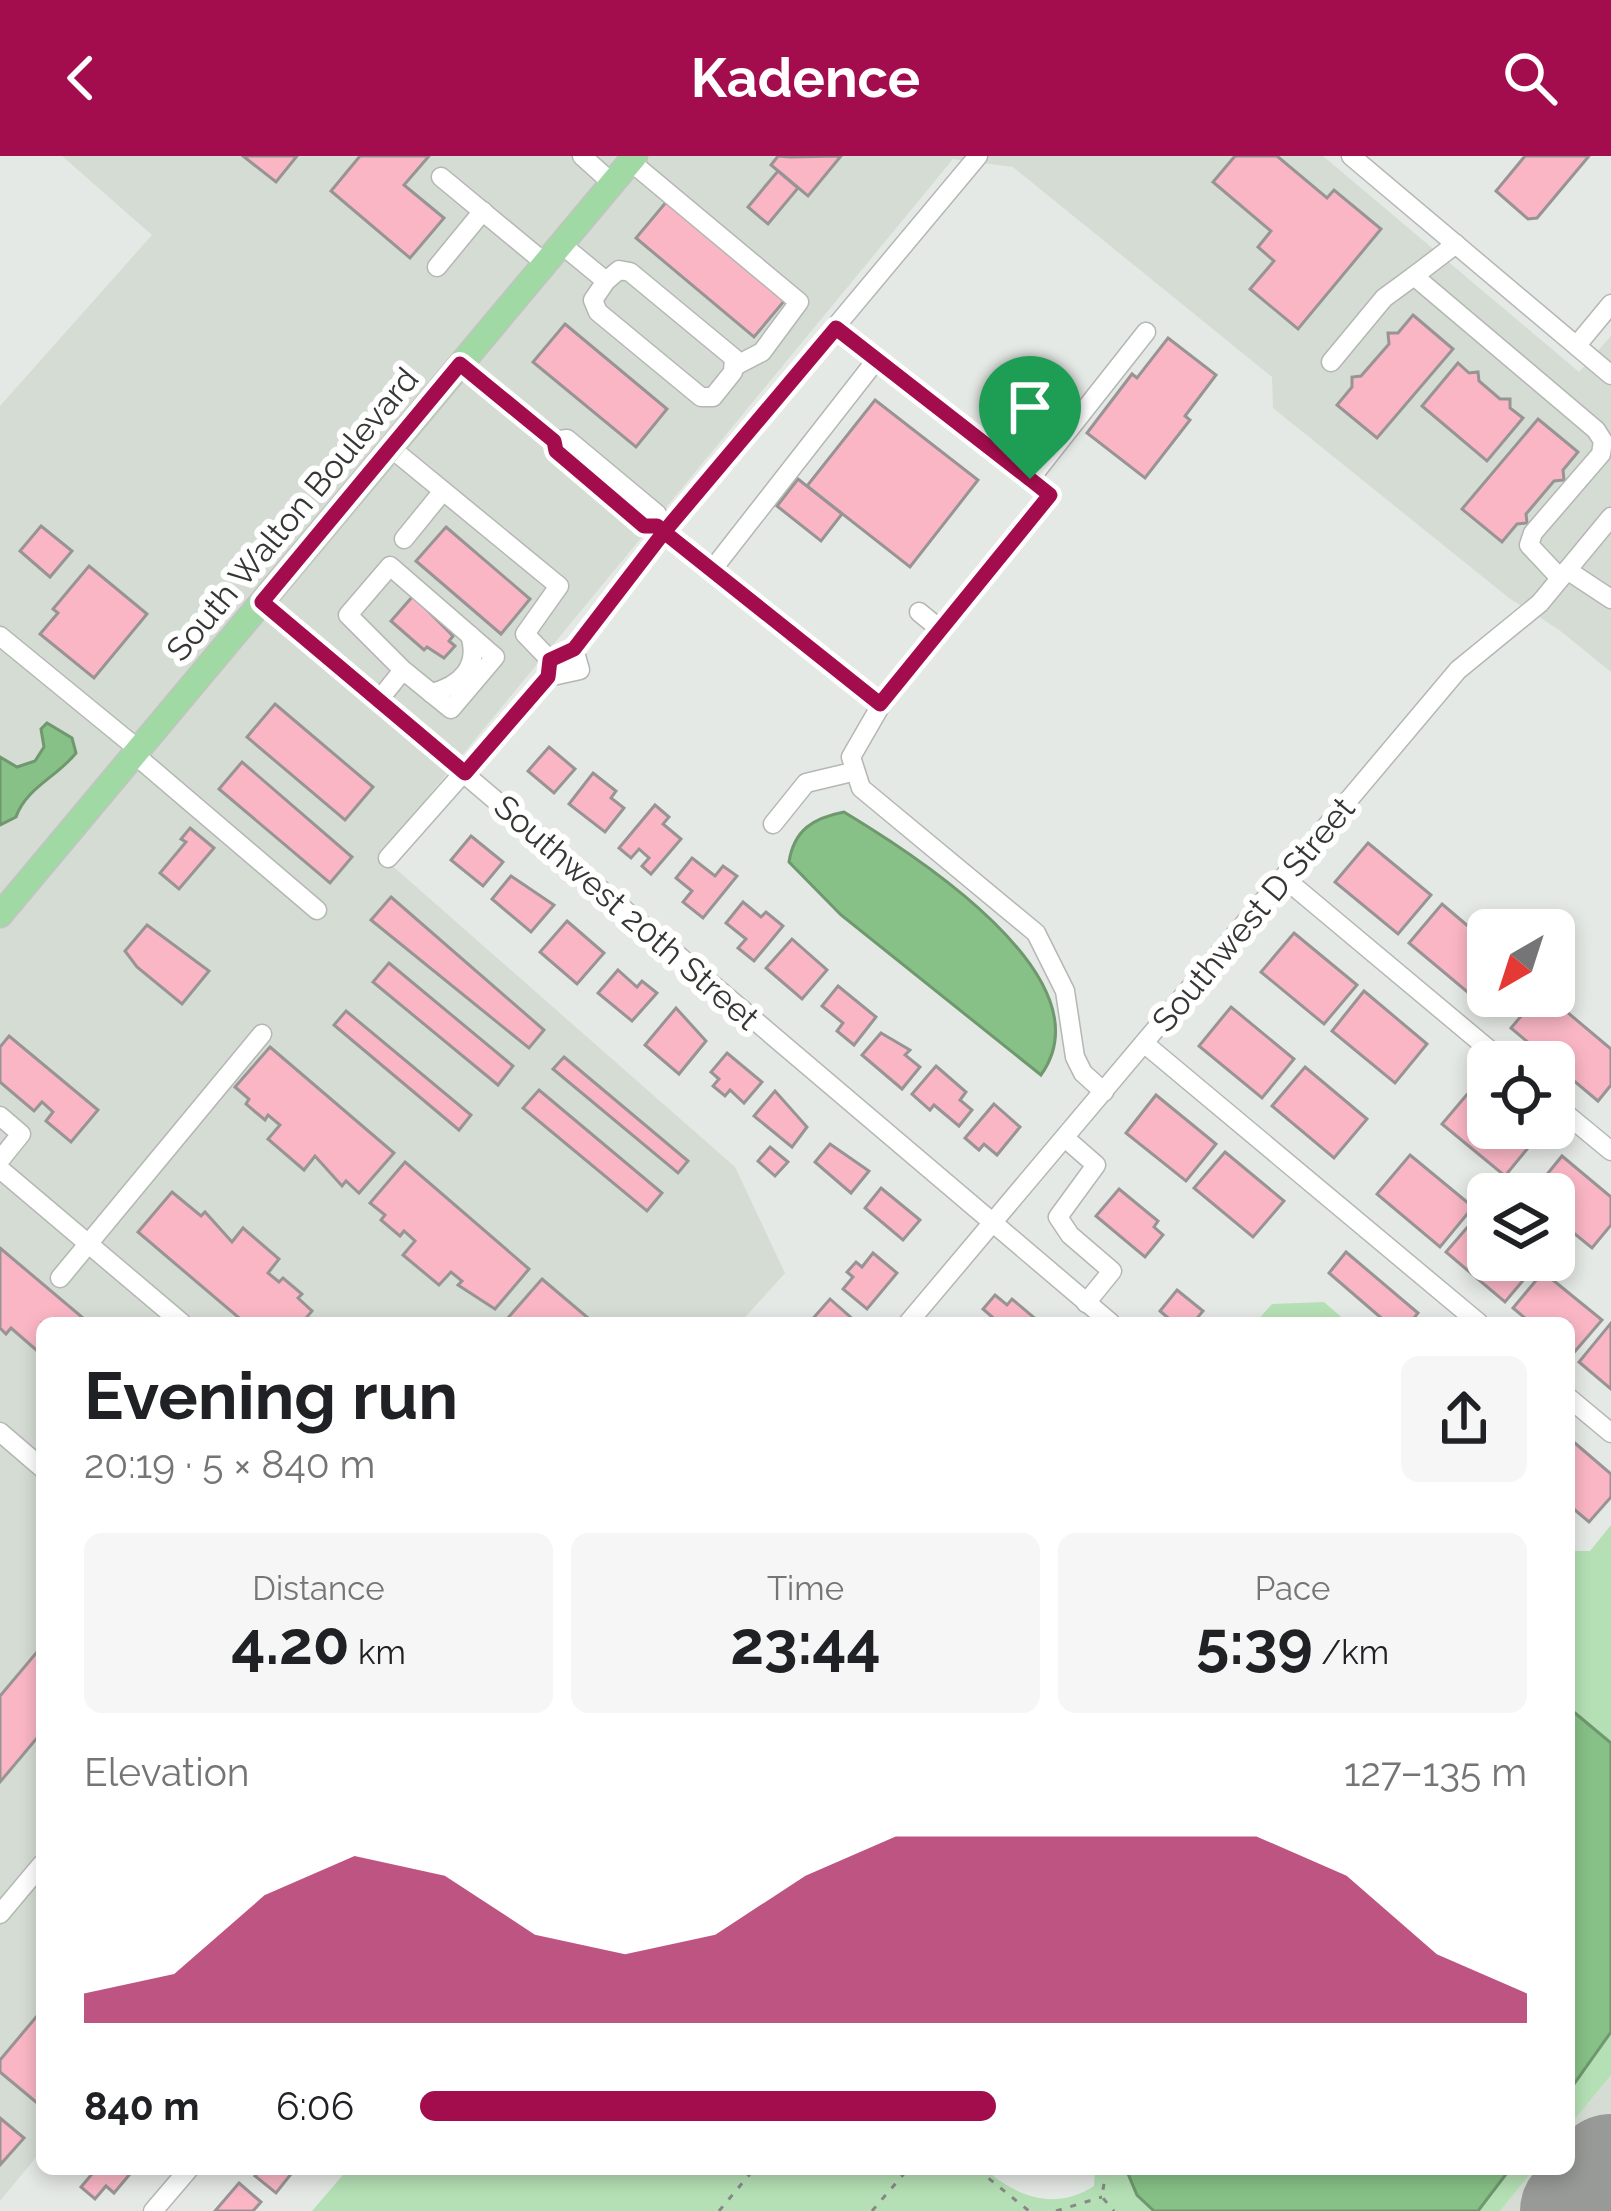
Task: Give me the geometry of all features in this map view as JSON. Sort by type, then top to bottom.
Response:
[{"type":"main road","name":"South Walton Boulevard","points":[[0,915],[632,159]]},
{"type":"street","points":[[582,156],[612,183]]},
{"type":"street","points":[[388,858],[549,669],[574,649],[661,529],[978,156]]},
{"type":"street","points":[[1351,156],[1611,375]]},
{"type":"street","points":[[632,159],[799,302],[762,352],[736,365],[713,397],[700,397],[598,312],[593,301],[606,281],[619,270],[630,272],[736,365]]},
{"type":"street","points":[[441,177],[483,212],[606,281]]},
{"type":"street","points":[[436,267],[483,212]]},
{"type":"street","points":[[1331,362],[1384,298],[1456,244]]},
{"type":"street","points":[[1414,276],[1604,441],[1600,454],[1533,533],[1529,545],[1563,574],[1611,599]]},
{"type":"street","points":[[1577,345],[1611,304]]},
{"type":"street","points":[[836,328],[1050,495],[880,704],[851,757],[852,772],[861,788],[1036,933],[1065,991],[1075,1057],[1083,1073],[1104,1092]]},
{"type":"street","points":[[1030,479],[1146,332]]},
{"type":"street","points":[[712,571],[877,359]]},
{"type":"street","points":[[460,364],[554,441],[567,439],[657,514],[661,529],[880,704]]},
{"type":"street","points":[[391,448],[559,586],[525,634],[549,669]]},
{"type":"street","points":[[404,539],[443,490]]},
{"type":"street","name":"Southwest D Street","points":[[913,1317],[1458,670],[1540,603],[1611,518]]},
{"type":"street","points":[[390,566],[470,635],[476,653],[451,688],[431,693],[403,670],[348,615],[390,566]]},
{"type":"street","name":"Southwest 20th Street","points":[[262,602],[1104,1317]]},
{"type":"street","points":[[919,612],[941,630]]},
{"type":"street","points":[[0,636],[317,910]]},
{"type":"street","points":[[379,700],[403,670]]},
{"type":"street","points":[[773,824],[806,783],[852,772]]},
{"type":"street","points":[[1284,878],[1479,1041]]},
{"type":"street","points":[[60,1278],[262,1034]]},
{"type":"street","points":[[1145,1044],[1472,1317]]},
{"type":"street","points":[[0,1117],[21,1134],[0,1160]]},
{"type":"street","points":[[1575,1121],[1611,1151]]},
{"type":"street","points":[[1065,1138],[1096,1165],[1061,1207],[1061,1226],[1112,1271],[1086,1303]]},
{"type":"street","points":[[4,1180],[175,1317]]},
{"type":"street","points":[[1575,1403],[1611,1433]]},
{"type":"street","points":[[0,1432],[36,1463]]},
{"type":"street","points":[[0,1914],[36,1871]]},
{"type":"street","points":[[153,2211],[184,2175]]},
{"type":"path","points":[[719,2211],[749,2175]]},
{"type":"path","points":[[872,2211],[902,2175]]},
{"type":"path","points":[[984,2175],[1029,2211]]},
{"type":"path","points":[[1105,2175],[1102,2197],[1114,2211]]},
{"type":"path","points":[[1056,2211],[1102,2197]]},
{"type":"shaded area","points":[[62,156],[1323,156],[1579,372],[1611,336],[1611,672],[1558,629],[1509,598],[1273,408],[1272,377],[1013,167],[953,159],[380,855],[735,1167],[785,1273],[745,1317],[36,1317],[36,2157],[0,2201],[0,406],[152,235]]},
{"type":"shaded area","points":[[47,723],[72,738],[76,753],[34,790],[16,817],[0,825],[0,757],[17,767],[35,761],[44,747],[41,729]]},
{"type":"shaded area","points":[[844,812],[954,888],[994,922],[1027,960],[1049,999],[1055,1038],[1041,1075],[841,915],[789,862],[795,842],[807,827]]},
{"type":"shaded area","points":[[1324,1302],[1341,1317],[1260,1317],[1272,1304]]},
{"type":"shaded area","points":[[1611,1525],[1611,2075],[1575,2119],[1575,1551],[1590,1551]]},
{"type":"shaded area","points":[[1575,1713],[1611,1743],[1611,2032],[1575,2083]]},
{"type":"shaded area","points":[[1611,2075],[1611,2211],[1500,2211],[1529,2175],[1575,2175],[1575,2119]]},
{"type":"shaded area","points":[[343,2175],[993,2175],[1024,2194],[1051,2199],[1094,2186],[1095,2175],[1529,2175],[1500,2211],[312,2211]]},
{"type":"shaded area","points":[[1129,2175],[1505,2175],[1478,2211],[1154,2211],[1137,2195]]},
{"type":"building","points":[[243,156],[297,156],[276,182]]},
{"type":"building","points":[[360,156],[429,156],[404,185],[444,218],[410,258],[331,191]]},
{"type":"building","points":[[778,156],[841,156],[808,196],[771,165]]},
{"type":"building","points":[[1235,156],[1277,156],[1327,198],[1334,190],[1381,229],[1298,329],[1250,289],[1274,261],[1258,247],[1271,231],[1213,182]]},
{"type":"building","points":[[1525,156],[1589,156],[1537,218],[1528,219],[1496,191]]},
{"type":"building","points":[[778,171],[798,188],[768,224],[748,207]]},
{"type":"building","points":[[667,201],[785,300],[754,337],[636,238]]},
{"type":"building","points":[[1413,315],[1453,349],[1377,438],[1337,405],[1352,387],[1352,377],[1361,376],[1389,344],[1388,333],[1398,333]]},
{"type":"building","points":[[565,324],[667,409],[636,447],[533,362]]},
{"type":"building","points":[[1168,338],[1216,375],[1185,416],[1190,420],[1145,478],[1087,433],[1132,374],[1137,378]]},
{"type":"building","points":[[1458,363],[1469,373],[1478,372],[1479,381],[1500,399],[1510,399],[1510,408],[1523,418],[1487,461],[1422,406]]},
{"type":"building","points":[[875,400],[978,480],[910,567],[807,486]]},
{"type":"building","points":[[1538,419],[1578,452],[1563,470],[1564,480],[1554,481],[1526,514],[1527,523],[1517,524],[1502,542],[1462,509]]},
{"type":"building","points":[[798,479],[842,514],[821,541],[777,506]]},
{"type":"building","points":[[41,526],[72,551],[50,577],[20,551]]},
{"type":"building","points":[[446,527],[530,599],[501,634],[416,561]]},
{"type":"building","points":[[89,566],[147,614],[94,678],[40,634],[58,613],[53,609]]},
{"type":"building","points":[[413,596],[453,636],[449,641],[455,646],[444,658],[427,647],[424,650],[391,621]]},
{"type":"building","points":[[275,704],[373,787],[345,820],[247,737]]},
{"type":"building","points":[[549,747],[575,769],[554,793],[528,771]]},
{"type":"building","points":[[242,762],[352,857],[330,883],[219,789]]},
{"type":"building","points":[[593,773],[616,791],[611,798],[624,808],[605,832],[569,804]]},
{"type":"building","points":[[655,805],[669,817],[663,824],[681,839],[651,874],[642,866],[649,858],[639,849],[631,858],[619,848]]},
{"type":"building","points":[[190,828],[214,848],[179,889],[160,873],[186,842],[181,839]]},
{"type":"building","points":[[471,836],[503,862],[483,886],[451,860]]},
{"type":"building","points":[[1368,843],[1431,895],[1398,934],[1335,882]]},
{"type":"building","points":[[692,858],[715,876],[723,866],[737,876],[703,918],[683,902],[692,891],[676,878]]},
{"type":"building","points":[[511,876],[554,905],[531,932],[492,899]]},
{"type":"building","points":[[391,897],[544,1030],[529,1048],[371,920]]},
{"type":"building","points":[[743,902],[761,917],[766,912],[783,926],[754,961],[738,948],[746,939],[726,923]]},
{"type":"building","points":[[1442,904],[1467,925],[1467,992],[1409,943]]},
{"type":"building","points":[[567,921],[604,953],[577,984],[540,952]]},
{"type":"building","points":[[147,925],[209,971],[182,1004],[125,951]]},
{"type":"building","points":[[1294,933],[1357,985],[1324,1024],[1261,972]]},
{"type":"building","points":[[792,939],[827,970],[802,999],[766,968]]},
{"type":"building","points":[[389,963],[513,1066],[498,1085],[373,982]]},
{"type":"building","points":[[618,970],[637,987],[642,981],[657,993],[632,1021],[598,993]]},
{"type":"building","points":[[838,986],[876,1017],[854,1045],[837,1031],[843,1023],[822,1006]]},
{"type":"building","points":[[1364,991],[1427,1044],[1395,1083],[1332,1031]]},
{"type":"building","points":[[1231,1007],[1294,1059],[1262,1098],[1199,1046]]},
{"type":"building","points":[[676,1008],[706,1041],[679,1074],[645,1045]]},
{"type":"building","points":[[346,1011],[471,1115],[459,1130],[334,1025]]},
{"type":"building","points":[[1520,1017],[1573,1017],[1611,1049],[1611,1085],[1598,1101],[1575,1082],[1575,1041],[1526,1041],[1511,1028]]},
{"type":"building","points":[[881,1033],[910,1050],[905,1055],[920,1067],[902,1089],[862,1055]]},
{"type":"building","points":[[9,1036],[98,1110],[71,1142],[46,1121],[53,1112],[42,1102],[34,1111],[0,1082],[0,1047]]},
{"type":"building","points":[[270,1047],[394,1153],[359,1193],[346,1181],[342,1186],[315,1156],[304,1170],[268,1139],[280,1125],[268,1115],[265,1120],[246,1104],[249,1099],[235,1087]]},
{"type":"building","points":[[727,1053],[762,1082],[744,1103],[730,1090],[725,1096],[713,1086],[719,1079],[711,1072]]},
{"type":"building","points":[[564,1057],[688,1161],[678,1173],[553,1069]]},
{"type":"building","points":[[936,1066],[966,1092],[960,1100],[972,1110],[959,1126],[912,1094]]},
{"type":"building","points":[[1305,1067],[1367,1119],[1334,1158],[1272,1106]]},
{"type":"building","points":[[539,1090],[662,1193],[647,1211],[523,1108]]},
{"type":"building","points":[[775,1091],[807,1127],[792,1147],[754,1116]]},
{"type":"building","points":[[1467,1094],[1467,1145],[1442,1124]]},
{"type":"building","points":[[1156,1095],[1216,1144],[1186,1181],[1126,1133]]},
{"type":"building","points":[[994,1104],[1020,1127],[997,1155],[984,1144],[979,1150],[965,1138]]},
{"type":"building","points":[[830,1144],[869,1171],[851,1193],[815,1162]]},
{"type":"building","points":[[770,1147],[788,1162],[775,1176],[758,1161]]},
{"type":"building","points":[[1472,1149],[1527,1149],[1507,1173]]},
{"type":"building","points":[[1225,1152],[1284,1201],[1253,1237],[1194,1188]]},
{"type":"building","points":[[1410,1155],[1467,1202],[1467,1214],[1440,1247],[1377,1194]]},
{"type":"building","points":[[1562,1156],[1611,1197],[1611,1225],[1592,1248],[1575,1234],[1575,1173],[1548,1173]]},
{"type":"building","points":[[405,1162],[529,1269],[495,1309],[458,1285],[462,1281],[451,1272],[439,1285],[403,1255],[415,1241],[404,1231],[400,1236],[381,1220],[385,1215],[370,1203]]},
{"type":"building","points":[[881,1188],[920,1220],[903,1240],[865,1208]]},
{"type":"building","points":[[1119,1189],[1158,1221],[1154,1227],[1163,1235],[1145,1257],[1096,1216]]},
{"type":"building","points":[[172,1192],[201,1216],[205,1212],[232,1242],[243,1228],[279,1259],[268,1273],[279,1282],[283,1278],[302,1294],[298,1298],[312,1311],[307,1317],[238,1317],[138,1232]]},
{"type":"building","points":[[1467,1228],[1467,1270],[1446,1252]]},
{"type":"building","points":[[0,1248],[82,1317],[36,1317],[36,1350],[11,1328],[6,1334],[0,1328]]},
{"type":"building","points":[[1346,1252],[1418,1313],[1415,1317],[1380,1317],[1329,1273]]},
{"type":"building","points":[[873,1253],[897,1273],[867,1309],[843,1289],[853,1277],[847,1272],[856,1262],[862,1267]]},
{"type":"building","points":[[542,1279],[587,1317],[509,1317]]},
{"type":"building","points":[[1480,1281],[1523,1281],[1505,1302]]},
{"type":"building","points":[[1536,1281],[1554,1281],[1602,1320],[1575,1351],[1575,1317],[1524,1317],[1513,1308]]},
{"type":"building","points":[[1177,1290],[1203,1311],[1198,1317],[1167,1317],[1160,1311]]},
{"type":"building","points":[[995,1295],[1007,1305],[1012,1299],[1033,1317],[992,1317],[983,1309]]},
{"type":"building","points":[[830,1299],[850,1317],[814,1317]]},
{"type":"building","points":[[1611,1323],[1611,1389],[1579,1362]]},
{"type":"building","points":[[1575,1443],[1611,1474],[1611,1497],[1589,1522],[1575,1510]]},
{"type":"building","points":[[36,1653],[36,1739],[0,1782],[0,1696]]},
{"type":"building","points":[[36,2017],[36,2102],[0,2072],[0,2060]]},
{"type":"building","points":[[0,2118],[24,2138],[0,2165]]},
{"type":"building","points":[[91,2175],[129,2175],[114,2193],[106,2186],[95,2199],[81,2187]]},
{"type":"building","points":[[256,2175],[290,2175],[276,2193]]},
{"type":"building","points":[[239,2183],[261,2202],[253,2211],[215,2211]]},
{"type":"runway","points":[[1580,2211],[1611,2174]]},
{"type":"route","points":[[1030,479],[836,328],[664,532],[657,526],[644,526],[556,451],[554,441],[460,364],[262,602],[465,773],[548,677],[550,660],[574,649],[664,532],[880,704],[1050,495],[1030,479]]}]
